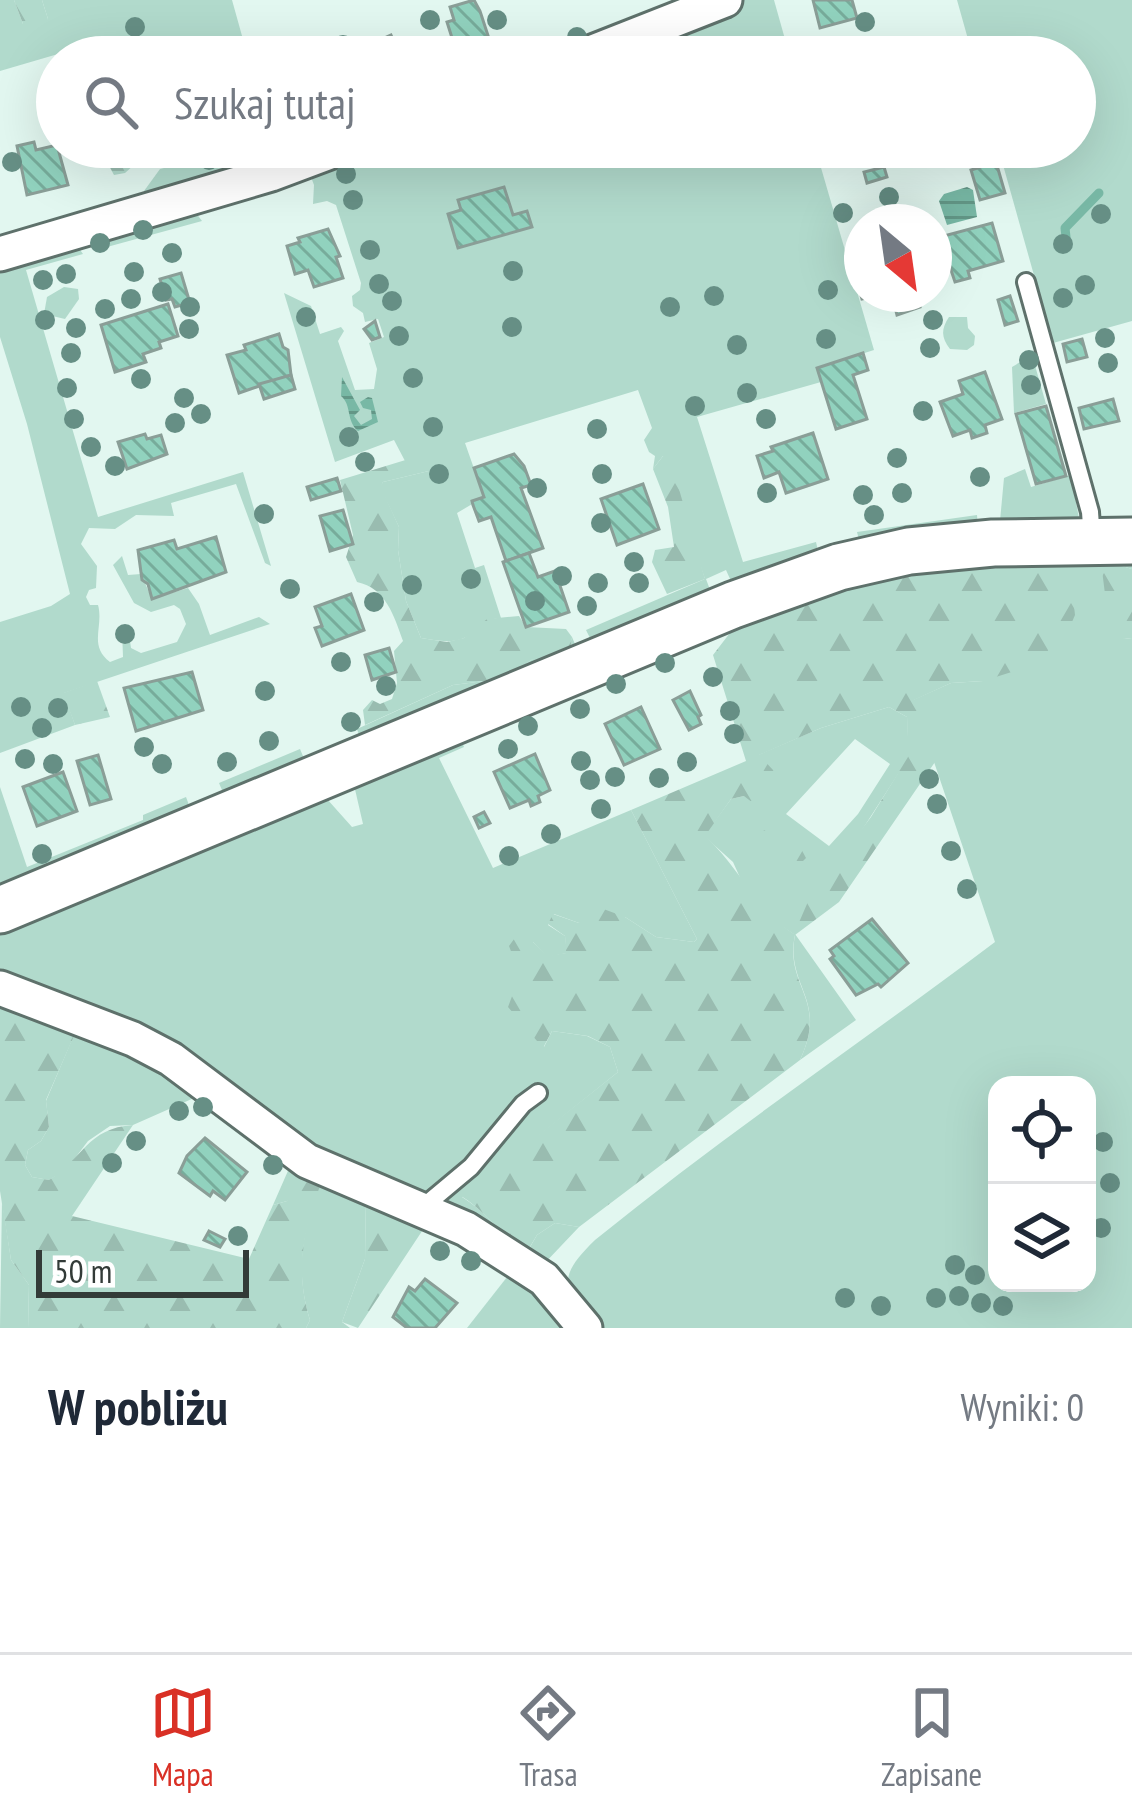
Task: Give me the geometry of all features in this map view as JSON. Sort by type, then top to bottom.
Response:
[{"type":"street","points":[[633,36],[724,0]]},
{"type":"street","points":[[0,254],[287,168]]},
{"type":"street","points":[[0,910],[734,604],[820,573],[870,558],[938,547],[1112,541]]},
{"type":"street","points":[[0,988],[133,1039],[171,1060],[307,1161],[466,1229],[544,1279],[585,1328]]},
{"type":"lane","points":[[1026,282],[1090,512],[1112,541]]},
{"type":"lane","points":[[422,1208],[471,1167],[523,1104],[538,1093]]},
{"type":"green space","points":[[0,0],[14,0],[23,24],[48,19],[42,0],[232,0],[242,36],[36,36],[36,60],[0,71]]},
{"type":"green space","points":[[14,0],[42,0],[48,19],[38,29],[23,24]]},
{"type":"green space","points":[[740,0],[774,0],[784,36],[650,36]]},
{"type":"green space","points":[[957,0],[1132,0],[1132,321],[1053,343],[1004,168],[1096,168],[1096,36],[967,36]]},
{"type":"green space","points":[[110,168],[131,168],[125,173],[114,175]]},
{"type":"green space","points":[[224,168],[226,174],[158,194],[144,191],[160,169]]},
{"type":"green space","points":[[311,168],[821,168],[844,247],[844,312],[863,312],[874,350],[817,368],[821,382],[697,417],[743,562],[816,542],[820,560],[735,590],[726,570],[706,579],[713,598],[593,644],[586,630],[705,579],[663,456],[653,469],[655,456],[644,440],[652,428],[638,390],[465,443],[484,497],[457,513],[475,568],[484,565],[501,618],[459,640],[421,638],[406,601],[399,527],[380,487],[383,482],[433,470],[435,452],[405,461],[394,440],[335,462],[284,293],[311,306],[320,334],[341,327],[344,331],[338,341],[355,390],[374,389],[377,369],[369,343],[384,337],[378,319],[365,322],[363,313],[353,306],[352,296],[361,283],[336,205],[327,201],[313,204]]},
{"type":"green space","points":[[193,209],[202,221],[96,250],[91,243]]},
{"type":"green space","points":[[78,247],[83,254],[26,270],[98,517],[243,472],[271,566],[265,563],[236,484],[171,503],[174,516],[136,515],[115,529],[89,528],[81,544],[97,566],[96,588],[86,597],[90,605],[98,605],[98,642],[103,656],[110,662],[123,657],[122,630],[129,634],[131,648],[141,653],[177,642],[186,624],[174,605],[151,612],[134,603],[113,565],[122,556],[128,575],[141,574],[152,599],[188,588],[210,635],[259,617],[270,624],[64,693],[75,725],[0,753],[0,622],[51,606],[70,594],[0,337],[0,260]]},
{"type":"green space","points":[[64,287],[78,289],[79,299],[65,319],[44,314],[47,297]]},
{"type":"green space","points":[[949,317],[967,317],[975,336],[967,350],[947,345],[943,333]]},
{"type":"green space","points":[[1032,355],[1046,404],[1014,413],[1012,367]]},
{"type":"green space","points":[[435,451],[438,457],[433,470],[383,482],[381,487],[399,527],[406,601],[421,638],[447,642],[464,638],[487,619],[519,616],[526,627],[566,629],[571,646],[531,660],[508,678],[453,685],[365,725],[363,710],[372,700],[380,704],[392,699],[397,683],[394,651],[403,641],[388,604],[375,590],[357,582],[346,557],[353,535],[340,480]]},
{"type":"green space","points":[[663,456],[670,458],[705,579],[667,594],[652,562],[655,550],[674,547],[668,507],[653,469]]},
{"type":"green space","points":[[1025,469],[1031,487],[1071,475],[1080,524],[1000,521],[1004,478]]},
{"type":"green space","points":[[977,515],[978,528],[861,548],[857,532]]},
{"type":"green space","points":[[1132,555],[1132,569],[1112,563],[1124,639],[1132,638],[1132,1328],[592,1328],[575,1302],[569,1274],[595,1240],[995,942],[913,700],[951,683],[983,681],[736,625],[886,567]]},
{"type":"green space","points":[[1055,558],[1070,569],[1075,615],[1066,636],[1028,667],[983,681],[951,683],[914,700],[935,762],[839,902],[795,935],[795,968],[810,1022],[800,1060],[579,1227],[555,1223],[537,1235],[525,1255],[461,1196],[618,1072],[610,1047],[588,1036],[552,1031],[543,1048],[508,1007],[520,975],[509,946],[517,935],[547,956],[566,953],[565,936],[548,924],[553,914],[579,923],[590,904],[625,917],[656,937],[694,942],[697,939],[631,810],[746,761],[713,655],[736,625],[916,570]],"holes":[[[889,707],[907,717],[908,757],[871,817],[810,897],[794,934],[768,912],[705,836],[731,799],[744,796],[753,803],[766,798],[777,782],[759,755],[821,728]]]},
{"type":"green space","points":[[1112,563],[1132,569],[1132,638],[1124,639],[1109,626],[1102,570]]},
{"type":"green space","points":[[572,637],[577,649],[362,744],[357,729],[453,685],[508,678],[531,660],[571,646]]},
{"type":"green space","points":[[97,681],[110,717],[75,725],[63,693]]},
{"type":"green space","points":[[889,707],[907,717],[909,757],[795,934],[856,1020],[800,1060],[810,1022],[796,968],[795,935],[770,918],[733,862],[704,836],[731,799],[744,796],[758,755],[821,728]],"holes":[[[855,739],[890,764],[858,814],[829,846],[786,814]]]},
{"type":"green space","points":[[461,740],[464,747],[439,758],[493,868],[631,810],[697,939],[656,937],[625,917],[579,923],[554,914],[548,925],[565,936],[567,953],[547,957],[533,942],[520,975],[544,1047],[552,1031],[587,1036],[610,1047],[618,1072],[462,1197],[526,1254],[537,1235],[555,1223],[579,1227],[542,1266],[351,1174],[0,982],[0,924],[311,800],[327,799],[352,827],[363,824],[354,785]]},
{"type":"green space","points":[[300,749],[305,761],[227,802],[219,783]]},
{"type":"green space","points":[[0,787],[27,867],[143,820],[143,815],[186,797],[193,816],[0,894]]},
{"type":"green space","points":[[754,826],[799,845],[806,858],[789,875],[762,867],[747,834]]},
{"type":"green space","points":[[0,1003],[77,1029],[46,1100],[49,1127],[28,1150],[25,1165],[32,1177],[49,1180],[95,1138],[133,1125],[72,1216],[249,1259],[273,1205],[287,1201],[303,1169],[323,1178],[303,1248],[310,1320],[306,1328],[28,1328],[29,1285],[11,1260],[0,1191]]},
{"type":"green space","points":[[79,1023],[133,1046],[234,1125],[194,1098],[133,1125],[110,1126],[88,1141],[66,1170],[49,1180],[32,1177],[25,1165],[28,1150],[49,1127],[46,1101]]},
{"type":"green space","points":[[291,1164],[366,1192],[365,1259],[342,1322],[350,1328],[306,1328],[310,1320],[302,1283],[303,1248],[322,1178],[273,1205]]},
{"type":"green space","points":[[366,1192],[430,1219],[358,1328],[342,1322],[365,1259]]},
{"type":"green space","points":[[2,1200],[11,1260],[29,1285],[28,1328],[0,1328]]},
{"type":"green space","points":[[511,1272],[577,1328],[467,1328]]},
{"type":"shaded area","points":[[967,187],[973,190],[977,217],[952,224],[952,204],[939,201],[944,194]]},
{"type":"shaded area","points":[[342,377],[360,410],[354,416],[361,425],[372,419],[371,410],[360,402],[368,397],[378,422],[358,431],[354,427],[341,396]]},
{"type":"building","points":[[474,0],[488,36],[451,36],[447,22],[454,20],[450,7]]},
{"type":"building","points":[[813,0],[852,0],[857,18],[820,28]]},
{"type":"building","points":[[34,142],[36,168],[63,168],[68,185],[27,195],[17,146]]},
{"type":"building","points":[[884,168],[887,177],[867,183],[864,172]]},
{"type":"building","points":[[998,168],[1005,193],[980,200],[971,170]]},
{"type":"building","points":[[504,187],[513,215],[527,211],[532,227],[458,248],[448,214],[461,210],[458,200]]},
{"type":"building","points":[[992,223],[1003,261],[968,271],[970,278],[955,282],[952,234]]},
{"type":"building","points":[[328,229],[343,278],[314,287],[308,270],[295,274],[287,246]]},
{"type":"building","points":[[181,273],[190,303],[175,307],[172,299],[166,300],[160,279]]},
{"type":"building","points":[[1010,296],[1018,321],[1005,325],[998,300]]},
{"type":"building","points":[[168,304],[178,336],[143,354],[146,362],[115,372],[101,325]]},
{"type":"building","points":[[375,321],[380,337],[372,340],[364,329]]},
{"type":"building","points":[[279,334],[288,350],[291,375],[239,393],[227,355]]},
{"type":"building","points":[[1082,339],[1087,357],[1067,362],[1063,344]]},
{"type":"building","points":[[863,353],[868,370],[853,375],[867,419],[836,429],[817,368]]},
{"type":"building","points":[[985,372],[1002,419],[985,425],[987,433],[972,438],[970,430],[953,436],[940,402],[963,394],[959,381]]},
{"type":"building","points":[[291,375],[295,389],[264,399],[259,384]]},
{"type":"building","points":[[1113,399],[1119,421],[1084,429],[1079,408]]},
{"type":"building","points":[[1046,406],[1066,476],[1036,484],[1016,414]]},
{"type":"building","points":[[813,433],[828,479],[786,493],[779,472],[764,478],[757,456]]},
{"type":"building","points":[[145,434],[147,439],[161,435],[167,454],[127,469],[118,442]]},
{"type":"building","points":[[514,454],[531,485],[521,488],[543,548],[506,561],[491,517],[479,521],[473,505],[472,501],[484,497],[474,468]]},
{"type":"building","points":[[337,478],[341,491],[311,500],[307,487]]},
{"type":"building","points":[[643,484],[659,529],[617,545],[601,499]]},
{"type":"building","points":[[343,510],[353,544],[330,551],[320,516]]},
{"type":"building","points":[[216,537],[226,572],[152,599],[142,580],[138,550],[174,540],[177,549]]},
{"type":"building","points":[[529,553],[538,577],[555,571],[569,612],[526,627],[503,562]]},
{"type":"building","points":[[351,594],[364,630],[322,646],[315,628],[322,626],[315,607]]},
{"type":"building","points":[[389,648],[396,672],[372,680],[365,655]]},
{"type":"building","points":[[192,672],[203,710],[136,731],[124,688]]},
{"type":"building","points":[[690,691],[701,724],[689,730],[673,700]]},
{"type":"building","points":[[641,707],[660,749],[624,765],[605,724]]},
{"type":"building","points":[[535,754],[550,790],[538,796],[540,802],[531,806],[529,800],[510,808],[494,772]]},
{"type":"building","points":[[98,755],[111,799],[90,805],[77,761]]},
{"type":"building","points":[[63,772],[77,811],[37,826],[23,787]]},
{"type":"building","points":[[484,812],[490,823],[479,828],[474,817]]},
{"type":"building","points":[[872,919],[908,963],[881,987],[878,984],[856,995],[830,959],[834,956],[830,950]]},
{"type":"building","points":[[205,1138],[247,1172],[225,1200],[213,1191],[210,1196],[179,1173],[187,1156]]},
{"type":"building","points":[[209,1231],[225,1239],[220,1247],[204,1240]]},
{"type":"building","points":[[425,1279],[457,1303],[435,1328],[407,1328],[393,1317],[409,1287],[415,1291]]},
{"type":"waterway","points":[[1066,237],[1065,228],[1099,193]]}]
